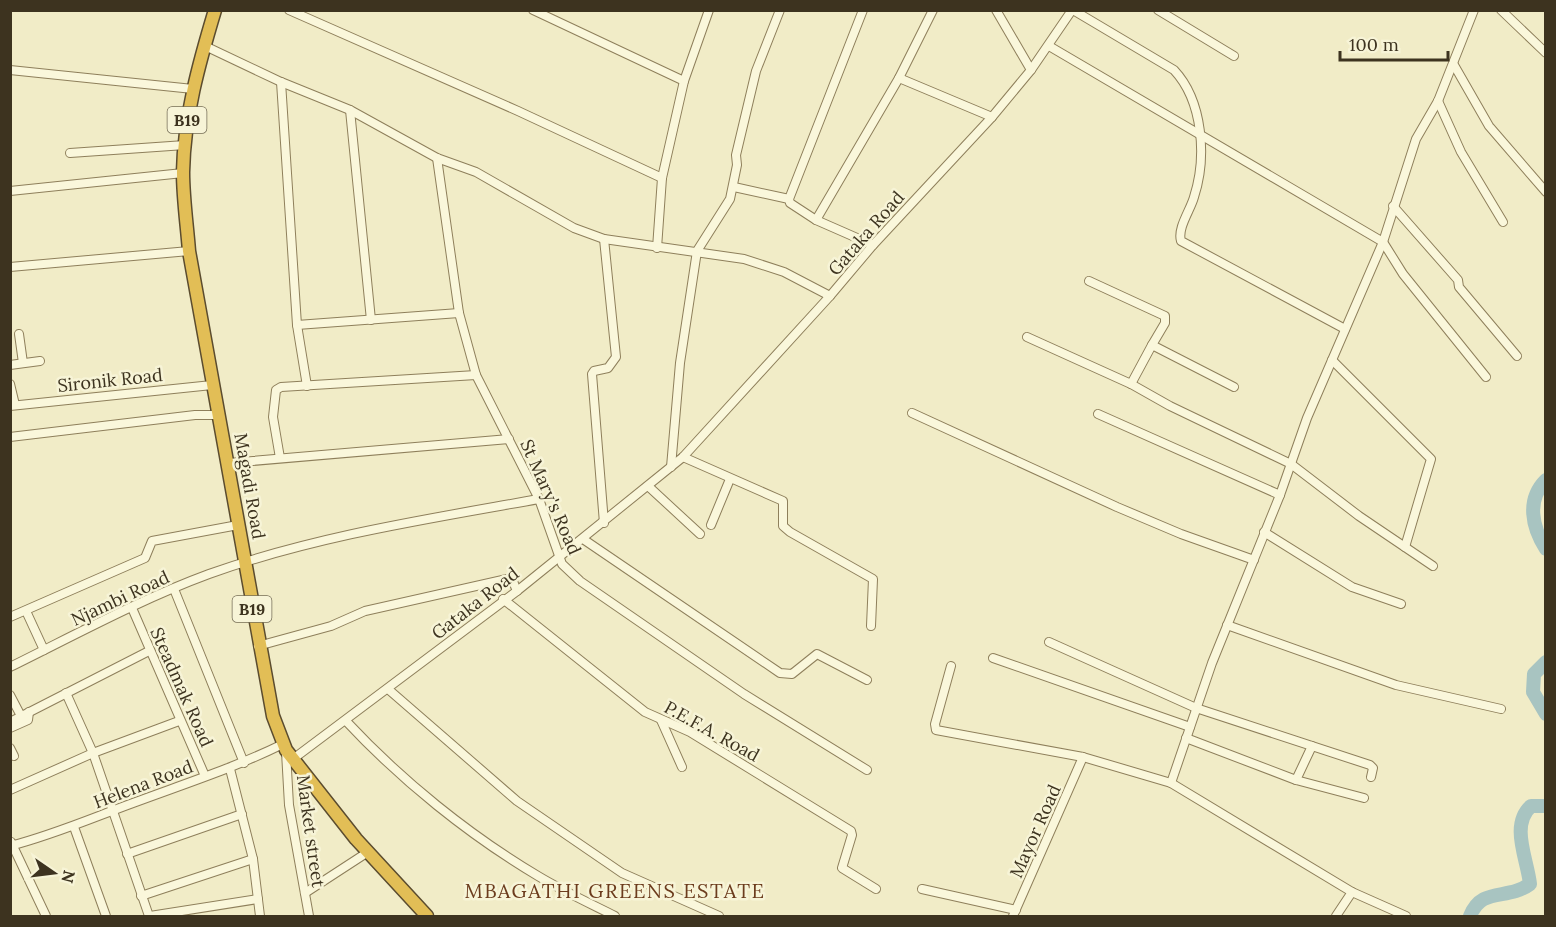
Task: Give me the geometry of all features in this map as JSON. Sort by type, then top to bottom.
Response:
[{"type":"highway","name":"Magadi Road","points":[[215,10],[193,90],[185,145],[183,173],[189,250],[212,385],[229,463],[258,646],[273,716],[288,751],[368,852],[426,916]]},
{"type":"street","points":[[289,10],[518,111],[662,178]]},
{"type":"street","points":[[533,10],[684,81]]},
{"type":"street","points":[[657,248],[662,178],[684,81],[709,10]]},
{"type":"street","points":[[671,466],[680,363],[697,251],[730,199],[734,187],[736,155],[756,71],[780,10]]},
{"type":"street","points":[[863,10],[789,199],[790,203],[816,220],[873,245]]},
{"type":"street","points":[[816,220],[899,78],[933,10]]},
{"type":"street","points":[[996,10],[1031,70]]},
{"type":"street","points":[[1072,10],[1174,70],[1183,80],[1191,99],[1201,136],[1196,190],[1180,236],[1181,241],[1345,329]]},
{"type":"street","name":"Gataka Road","points":[[288,751],[346,722],[604,523],[683,457],[831,296],[873,245],[992,117],[1049,46],[1072,10]]},
{"type":"street","points":[[1158,10],[1234,56]]},
{"type":"street","points":[[1171,783],[1196,708],[1280,495],[1306,418],[1383,242],[1416,140],[1438,101],[1474,10]]},
{"type":"street","points":[[1501,10],[1545,53]]},
{"type":"street","points":[[205,46],[281,82],[350,110],[437,158],[476,172],[574,228],[604,239],[657,248],[697,251],[744,260],[774,269],[831,296]]},
{"type":"street","points":[[1049,46],[1383,242],[1403,274],[1486,377]]},
{"type":"street","points":[[1454,65],[1489,126],[1545,192]]},
{"type":"street","points":[[10,70],[193,90]]},
{"type":"street","points":[[899,78],[992,117]]},
{"type":"street","points":[[281,82],[297,326],[307,386]]},
{"type":"street","points":[[1438,101],[1461,152],[1503,222]]},
{"type":"street","points":[[350,110],[371,320]]},
{"type":"street","points":[[70,153],[185,145]]},
{"type":"street","name":"St Mary's Road","points":[[437,158],[459,313],[476,375],[539,499],[562,564],[580,581],[744,694],[867,770]]},
{"type":"street","points":[[10,191],[183,173]]},
{"type":"street","points":[[734,187],[789,199]]},
{"type":"street","points":[[1393,206],[1458,280],[1459,287],[1517,356]]},
{"type":"street","points":[[604,239],[616,357],[608,368],[594,370],[592,374],[604,523]]},
{"type":"street","points":[[10,267],[189,250]]},
{"type":"street","points":[[1089,281],[1165,316],[1165,323],[1131,384]]},
{"type":"street","points":[[297,326],[459,313]]},
{"type":"street","points":[[19,334],[23,363]]},
{"type":"street","points":[[1027,337],[1131,384],[1170,406],[1291,464],[1359,516],[1433,566]]},
{"type":"street","points":[[1152,345],[1234,387]]},
{"type":"street","points":[[1332,360],[1431,459],[1405,547]]},
{"type":"street","points":[[10,365],[40,361]]},
{"type":"street","points":[[280,458],[273,417],[276,390],[476,375]]},
{"type":"street","points":[[10,384],[13,406]]},
{"type":"street","name":"Sironik Road","points":[[13,406],[212,385]]},
{"type":"street","points":[[912,413],[1117,507],[1254,560]]},
{"type":"street","points":[[1098,414],[1280,495]]},
{"type":"street","points":[[10,437],[195,415],[219,415]]},
{"type":"street","points":[[229,463],[509,439]]},
{"type":"street","points":[[683,457],[783,501],[783,526],[873,579],[871,626]]},
{"type":"street","points":[[711,525],[730,479]]},
{"type":"street","points":[[648,486],[700,534]]},
{"type":"street","name":"Njambi Road","points":[[10,667],[174,589],[244,563],[388,526],[539,499]]},
{"type":"street","points":[[10,617],[145,558],[152,541],[238,525]]},
{"type":"street","points":[[1264,532],[1352,587],[1401,604]]},
{"type":"street","points":[[583,539],[780,673],[792,674],[817,654],[867,680]]},
{"type":"street","points":[[258,646],[331,626],[365,612],[507,579],[512,579],[517,591]]},
{"type":"street","points":[[174,589],[244,763]]},
{"type":"street","name":"P.E.F.A. Road","points":[[503,600],[645,712],[690,732],[850,831],[852,835],[842,868],[876,889]]},
{"type":"street","name":"Steadmak Road","points":[[132,608],[179,721],[205,776]]},
{"type":"street","points":[[26,611],[44,650]]},
{"type":"street","points":[[1227,625],[1396,685],[1501,709]]},
{"type":"street","points":[[1049,642],[1196,708],[1370,765],[1373,768],[1371,777]]},
{"type":"street","points":[[10,722],[149,651]]},
{"type":"street","points":[[993,658],[1190,727]]},
{"type":"street","points":[[951,666],[935,724],[936,730],[1083,757],[1171,783],[1352,892],[1406,916]]},
{"type":"street","points":[[387,689],[509,795],[595,855],[622,873],[719,916]]},
{"type":"street","points":[[66,693],[93,753],[149,916],[258,899]]},
{"type":"street","points":[[10,695],[28,720],[10,728]]},
{"type":"street","points":[[661,720],[682,767]]},
{"type":"street","points":[[10,790],[93,753],[179,721]]},
{"type":"street","points":[[346,722],[392,768],[506,856],[539,877],[615,916]]},
{"type":"street","points":[[1186,738],[1296,780],[1364,798]]},
{"type":"street","points":[[1296,780],[1312,746]]},
{"type":"street","name":"Helena Road","points":[[11,844],[74,827],[205,776],[288,751]]},
{"type":"street","name":"Market street","points":[[288,751],[289,805],[309,916]]},
{"type":"street","name":"Mayor Road","points":[[1015,913],[1083,757]]},
{"type":"street","points":[[230,769],[253,859],[260,916]]},
{"type":"street","points":[[127,854],[242,814]]},
{"type":"street","points":[[74,827],[106,916]]},
{"type":"street","points":[[11,844],[46,916]]},
{"type":"street","points":[[305,893],[368,852]]},
{"type":"street","points":[[141,896],[253,859]]},
{"type":"street","points":[[922,889],[1015,913]]},
{"type":"street","points":[[1336,916],[1352,892]]},
{"type":"waterway","points":[[1546,480],[1536,496],[1533,514],[1537,532],[1546,549]]},
{"type":"waterway","points":[[1546,662],[1534,674],[1533,692],[1546,714]]},
{"type":"waterway","points":[[1470,916],[1475,907],[1488,897],[1513,892],[1530,884],[1522,842],[1522,823],[1531,806],[1546,806]]},
{"type":"district","name":"MBAGATHI GREENS ESTATE","points":[[615,890]]}]
